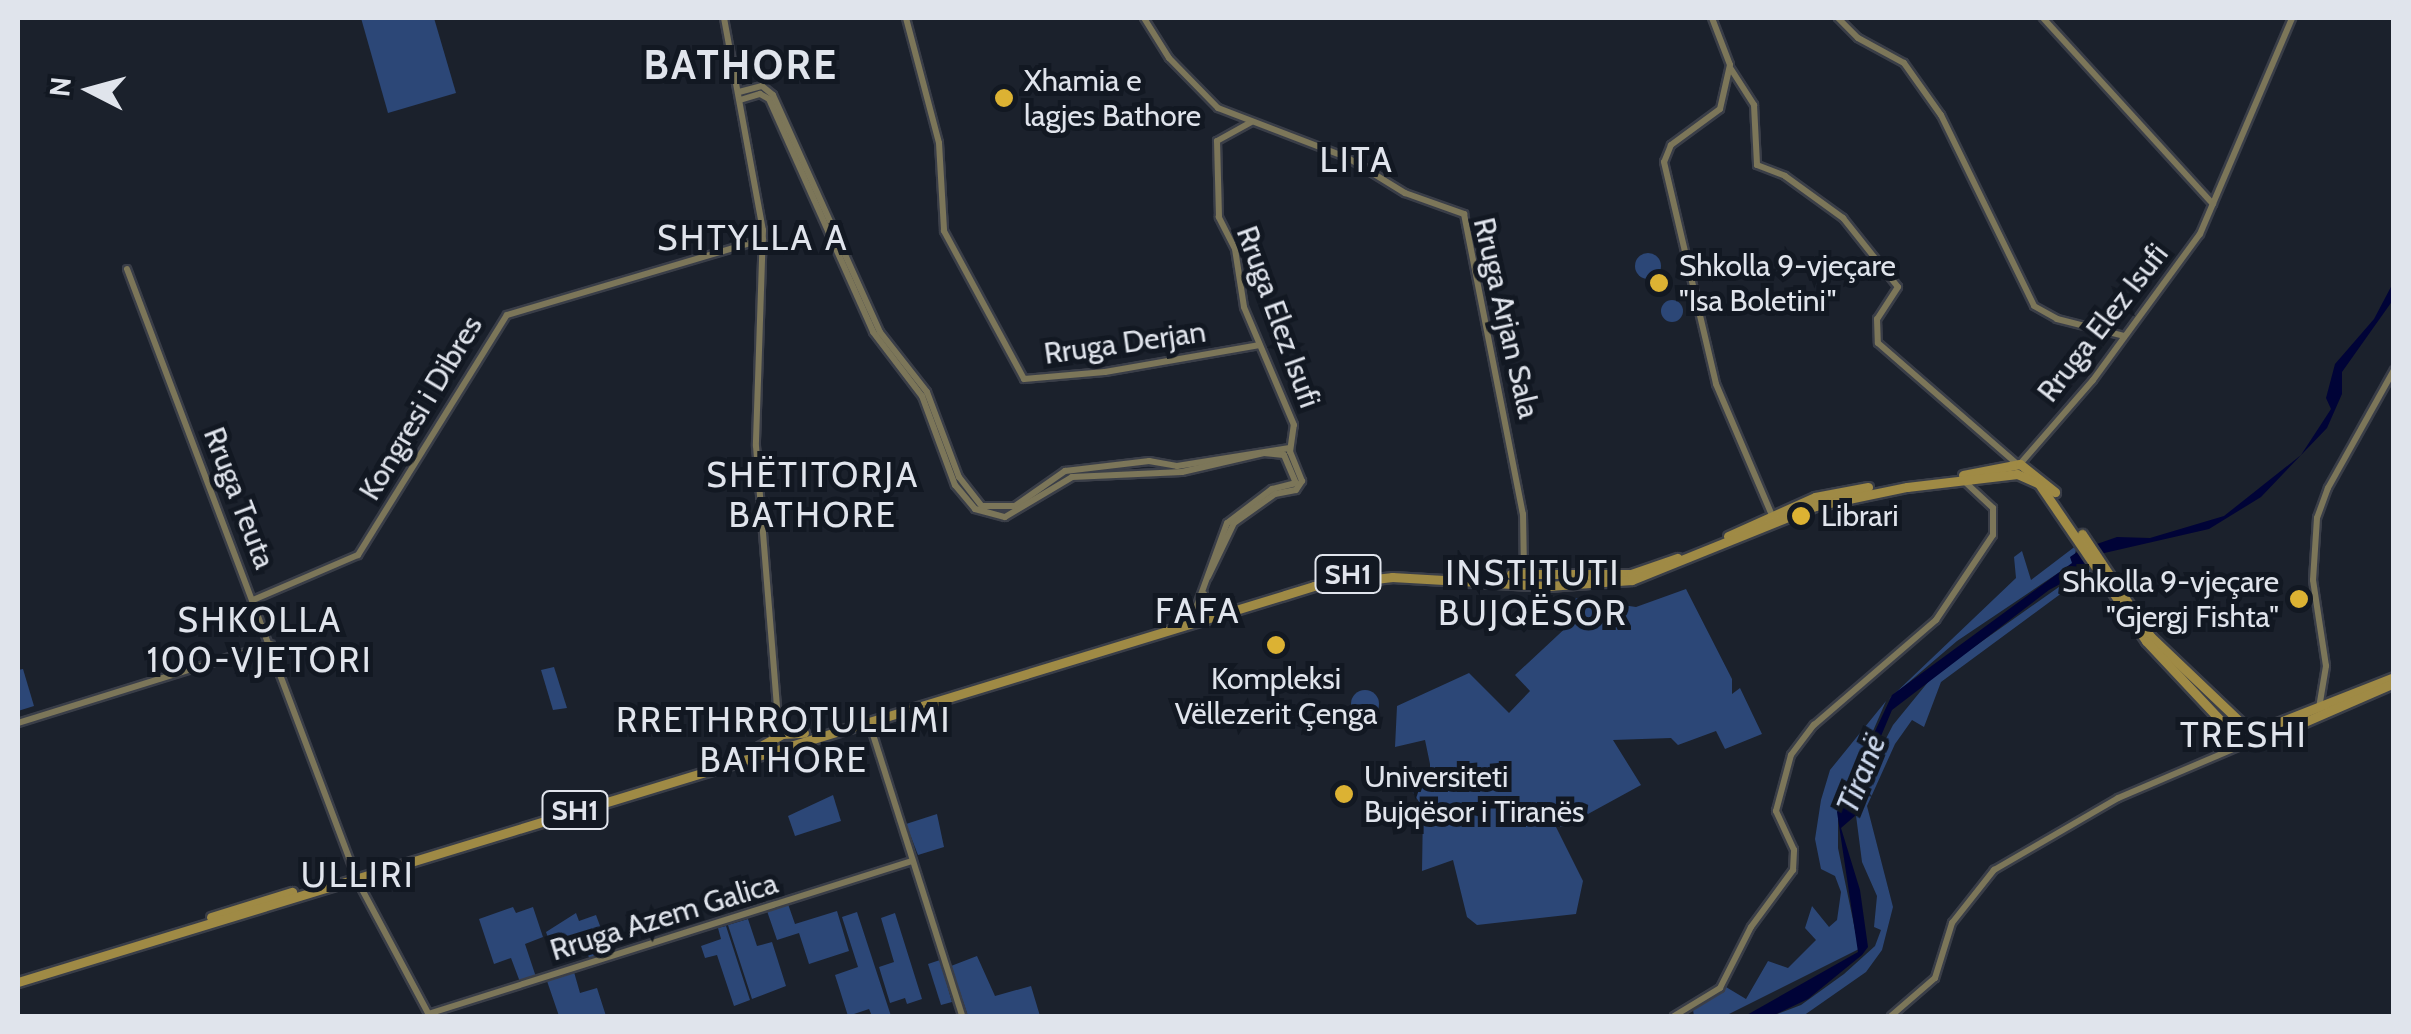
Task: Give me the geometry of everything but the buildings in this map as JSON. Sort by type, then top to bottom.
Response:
[{"type":"main road","name":"SH1","points":[[18,979],[1183,618],[1201,606],[1354,573],[1547,578],[1639,572],[1834,493],[2019,468]]},
{"type":"main road","name":"SH1","points":[[1774,518],[1854,496],[1963,481],[1976,484],[2019,468]]},
{"type":"main road","points":[[2019,468],[2056,499],[2117,594],[2150,636],[2244,737]]},
{"type":"main road","name":"SH1","points":[[784,739],[869,720],[1326,583],[1392,576],[1526,577]]},
{"type":"main road","points":[[2244,737],[2321,711],[2394,680]]},
{"type":"main road","points":[[2244,737],[2321,711]]},
{"type":"street","points":[[724,18],[764,239],[756,446],[778,711],[784,739]]},
{"type":"street","name":"Rruga Derjan","points":[[906,18],[939,143],[944,231],[1024,379],[1105,372],[1260,344]]},
{"type":"street","name":"Rruga Arjan Sala","points":[[1144,18],[1168,58],[1213,104],[1348,158],[1405,193],[1464,214],[1522,514],[1526,577]]},
{"type":"street","points":[[1712,18],[1730,68],[1756,111],[1757,165],[1785,176],[1852,227],[1899,292],[1877,319],[1878,343],[2019,468]]},
{"type":"street","points":[[1838,18],[1858,38],[1904,64],[1941,114],[2034,306],[2124,336]]},
{"type":"street","points":[[2043,18],[2213,204],[2292,18]]},
{"type":"street","points":[[1730,68],[1718,114],[1664,157],[1716,384],[1774,518]]},
{"type":"street","points":[[740,96],[756,91],[768,98],[796,152],[873,332],[922,396],[959,492],[975,509],[999,517],[1071,473],[1177,466],[1286,451],[1296,483],[1272,489],[1227,522],[1201,606]]},
{"type":"street","name":"Rruga Elez Isufi","points":[[1201,606],[1212,564],[1234,524],[1276,494],[1300,486],[1286,451],[1294,425],[1244,307],[1235,249],[1220,222],[1217,141],[1251,122]]},
{"type":"street","name":"Rruga Elez Isufi","points":[[2019,468],[2198,236],[2213,204]]},
{"type":"street","name":"Kongresi i Dibres","points":[[253,600],[358,555],[507,315],[764,239]]},
{"type":"street","name":"Rruga Teuta","points":[[128,269],[351,855],[429,1015]]},
{"type":"street","points":[[2321,711],[2326,666],[2314,580],[2318,518],[2328,488],[2394,370]]},
{"type":"street","points":[[1674,1016],[1720,988],[1751,926],[1793,870],[1794,850],[1776,811],[1791,755],[1820,720],[1936,620],[1973,569],[1996,520],[1976,484]]},
{"type":"street","points":[[18,723],[270,644]]},
{"type":"street","points":[[869,720],[962,1016]]},
{"type":"street","points":[[1891,1016],[1935,978],[1952,923],[1994,870],[2118,798],[2230,754],[2244,737]]},
{"type":"street","name":"Rruga Azem Galica","points":[[429,1015],[912,861]]},
{"type":"shaded area","points":[[361,18],[434,18],[456,93],[388,113]]},
{"type":"shaded area","points":[[1648,253],[1657,257],[1661,266],[1657,275],[1648,279],[1639,275],[1635,266],[1639,257]]},
{"type":"shaded area","points":[[1668,300],[1676,300],[1683,311],[1676,322],[1668,322],[1661,315],[1661,307]]},
{"type":"shaded area","points":[[2077,545],[2073,563],[1957,641],[1888,700],[2016,578],[2014,557],[2022,551],[2031,580]]},
{"type":"shaded area","points":[[2090,565],[2093,570],[1941,682],[1924,727],[1912,720],[1895,744],[1867,806],[1893,907],[1882,950],[1866,972],[1803,1016],[1772,1016],[1801,1005],[1875,946],[1881,930],[1874,927],[1877,896],[1862,862],[1854,800],[1893,725],[1933,676]]},
{"type":"shaded area","points":[[1686,589],[1732,679],[1732,694],[1740,688],[1762,734],[1725,749],[1716,731],[1678,745],[1671,738],[1613,740],[1641,785],[1588,814],[1585,824],[1556,827],[1583,881],[1576,914],[1477,925],[1467,917],[1453,860],[1422,871],[1423,808],[1412,791],[1430,776],[1430,764],[1425,740],[1395,747],[1397,706],[1469,673],[1509,713],[1530,691],[1515,675],[1572,622],[1560,596],[1636,607]]},
{"type":"shaded area","name":"Kompleksi Vëllezerit Çenga","points":[[1276,633],[1288,645],[1276,657],[1264,645]]},
{"type":"shaded area","points":[[554,667],[567,708],[553,710],[541,670]]},
{"type":"shaded area","points":[[23,669],[34,706],[18,711],[18,670]]},
{"type":"shaded area","points":[[1365,690],[1375,694],[1379,704],[1375,714],[1365,718],[1355,714],[1351,704],[1355,694]]},
{"type":"shaded area","points":[[1886,701],[1838,812],[1838,848],[1859,949],[1725,1016],[1694,1016],[1693,1010],[1726,987],[1746,999],[1768,961],[1788,968],[1816,940],[1805,928],[1812,906],[1829,927],[1837,920],[1841,892],[1835,876],[1821,869],[1815,839],[1821,800],[1830,770]]},
{"type":"shaded area","points":[[833,795],[841,821],[795,836],[788,816]]},
{"type":"shaded area","points":[[937,814],[944,847],[918,855],[906,824]]},
{"type":"shaded area","points":[[788,904],[795,924],[837,911],[849,951],[809,964],[799,933],[777,940],[767,911]]},
{"type":"shaded area","points":[[513,907],[516,913],[533,907],[543,937],[525,944],[536,977],[520,982],[511,958],[494,964],[479,919]]},
{"type":"shaded area","points":[[857,912],[891,1016],[872,1016],[869,1009],[848,1016],[835,975],[858,967],[842,917]]},
{"type":"shaded area","points":[[576,913],[579,921],[596,915],[610,953],[590,960],[581,938],[552,949],[546,932]]},
{"type":"shaded area","points":[[895,913],[922,999],[907,1004],[905,998],[890,1003],[879,967],[894,962],[881,918]]},
{"type":"shaded area","points":[[748,919],[757,946],[772,942],[786,986],[752,999],[728,925]]},
{"type":"shaded area","points":[[726,926],[750,1000],[734,1006],[717,955],[705,958],[701,946],[721,939],[718,928]]},
{"type":"shaded area","points":[[977,956],[995,996],[1031,986],[1040,1016],[968,1016],[951,966]]},
{"type":"shaded area","points":[[940,960],[952,1002],[941,1005],[928,964]]},
{"type":"shaded area","points":[[574,972],[580,993],[597,988],[606,1016],[559,1016],[547,981]]},
{"type":"water","points":[[2393,283],[2393,300],[2342,372],[2342,394],[2327,428],[2261,497],[2209,529],[2100,554],[2094,545],[2117,537],[2150,538],[2224,516],[2301,455],[2331,409],[2326,398],[2335,364],[2374,319]]},
{"type":"water","name":"Tiranë","points":[[2080,550],[2088,569],[2049,590],[1892,710],[1854,800],[1856,815],[1841,828],[1860,890],[1868,947],[1808,999],[1772,1016],[1745,1016],[1858,952],[1837,812],[1892,695],[2072,563],[2070,557]]},
{"type":"place","name":"Xhamia e lagjes Bathore","points":[[1004,98]]},
{"type":"place","name":"Shkolla 9-vjeçare \"Isa Boletini\"","points":[[1659,283]]},
{"type":"place","name":"Librari","points":[[1801,516]]},
{"type":"place","name":"Shkolla 9-vjeçare \"Gjergj Fishta\"","points":[[2299,599]]},
{"type":"place","name":"Kompleksi Vëllezerit Çenga","points":[[1276,645]]},
{"type":"place","name":"Universiteti Bujqësor i Tiranës","points":[[1344,794]]},
{"type":"district","name":"BATHORE","points":[[741,65]]},
{"type":"district","name":"LITA","points":[[1357,160]]},
{"type":"district","name":"SHTYLLA A","points":[[753,238]]},
{"type":"district","name":"SHËTITORJA BATHORE","points":[[813,495]]},
{"type":"district","name":"INSTITUTI BUJQËSOR","points":[[1533,593]]},
{"type":"district","name":"FAFA","points":[[1198,611]]},
{"type":"district","name":"SHKOLLA 100-VJETORI","points":[[260,640]]},
{"type":"district","name":"TRESHI","points":[[2244,735]]},
{"type":"district","name":"RRETHRROTULLIMI BATHORE","points":[[784,740]]},
{"type":"district","name":"ULLIRI","points":[[358,875]]}]
